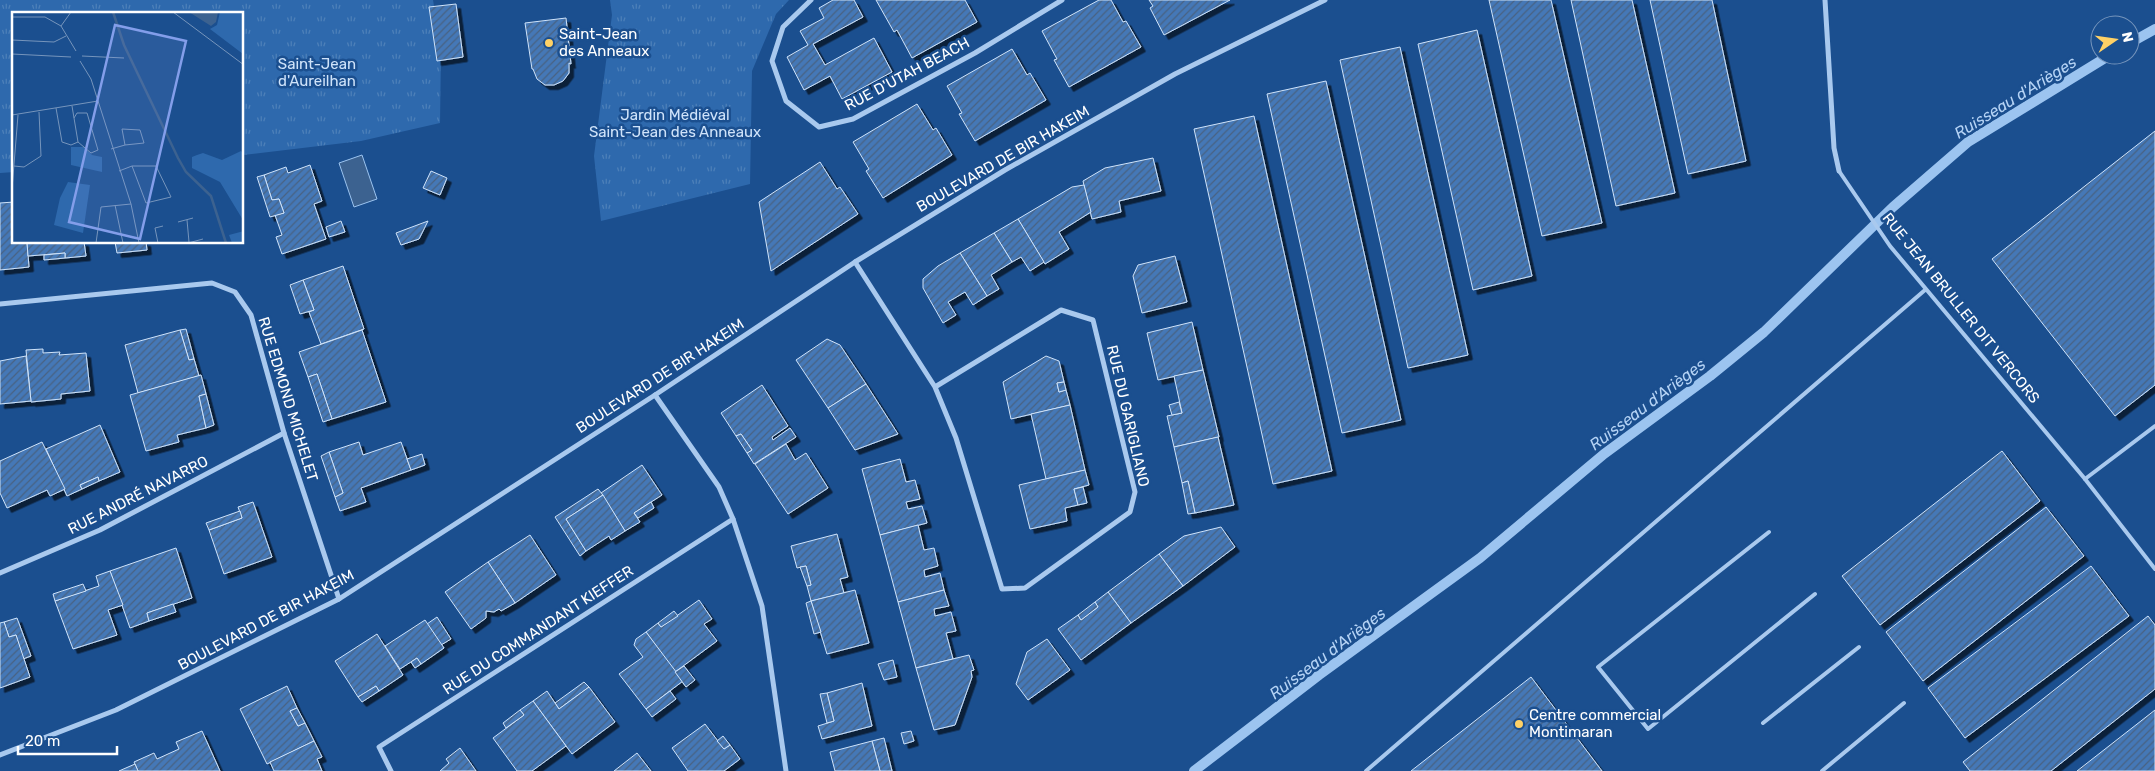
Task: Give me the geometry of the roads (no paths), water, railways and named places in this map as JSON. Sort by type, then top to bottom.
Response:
[{"type":"street","name":"RUE D'UTAH BEACH","points":[[811,0],[782,27],[772,61],[786,101],[819,127],[853,119],[975,53],[1062,0]]},
{"type":"street","name":"RUE JEAN BRULLER DIT VERCORS","points":[[1824,0],[1834,148],[1839,171]]},
{"type":"street","name":"BOULEVARD DE BIR HAKEIM","points":[[0,755],[116,710],[339,599],[655,395],[855,262],[1005,170],[1175,74],[1322,1]]},
{"type":"street","name":"RUE DU GARIGLIANO","points":[[855,262],[935,388],[956,438],[1002,589],[1025,588],[1130,512],[1135,492],[1092,320],[1061,310],[935,388]]},
{"type":"street","name":"RUE EDMOND MICHELET","points":[[0,304],[212,283],[235,292],[251,315],[284,433],[339,599]]},
{"type":"street","points":[[655,395],[719,487],[733,519],[762,606],[786,771]]},
{"type":"street","name":"RUE ANDRÉ NAVARRO","points":[[0,573],[100,530],[284,433]]},
{"type":"street","name":"RUE DU COMMANDANT KIEFFER","points":[[391,771],[379,747],[733,519]]},
{"type":"lane","name":"RUE JEAN BRULLER DIT VERCORS","points":[[1839,171],[1884,238],[1925,290],[2085,479],[2155,569]]},
{"type":"lane","points":[[1366,771],[1925,290]]},
{"type":"lane","points":[[2085,479],[2155,426]]},
{"type":"lane","points":[[1769,532],[1598,667],[1648,729],[1815,594]]},
{"type":"lane","points":[[1763,723],[1859,647]]},
{"type":"lane","points":[[1822,771],[1904,703]]},
{"type":"waterway","name":"Ruisseau d'Arièges","points":[[2140,37],[2155,29]]},
{"type":"waterway","name":"Ruisseau d'Arièges","points":[[1194,771],[1319,675],[1480,558],[1604,454],[1710,376],[1764,332],[1893,207],[1968,142],[2094,65]]},
{"type":"place","name":"Saint-Jean des Anneaux","points":[[549,43]]},
{"type":"place","name":"Centre commercial Montimaran","points":[[1519,724]]},
{"type":"park label","name":"Saint-Jean d'Aureilhan","points":[[317,72]]},
{"type":"park label","name":"Jardin Médiéval Saint-Jean des Anneaux","points":[[675,124]]}]
